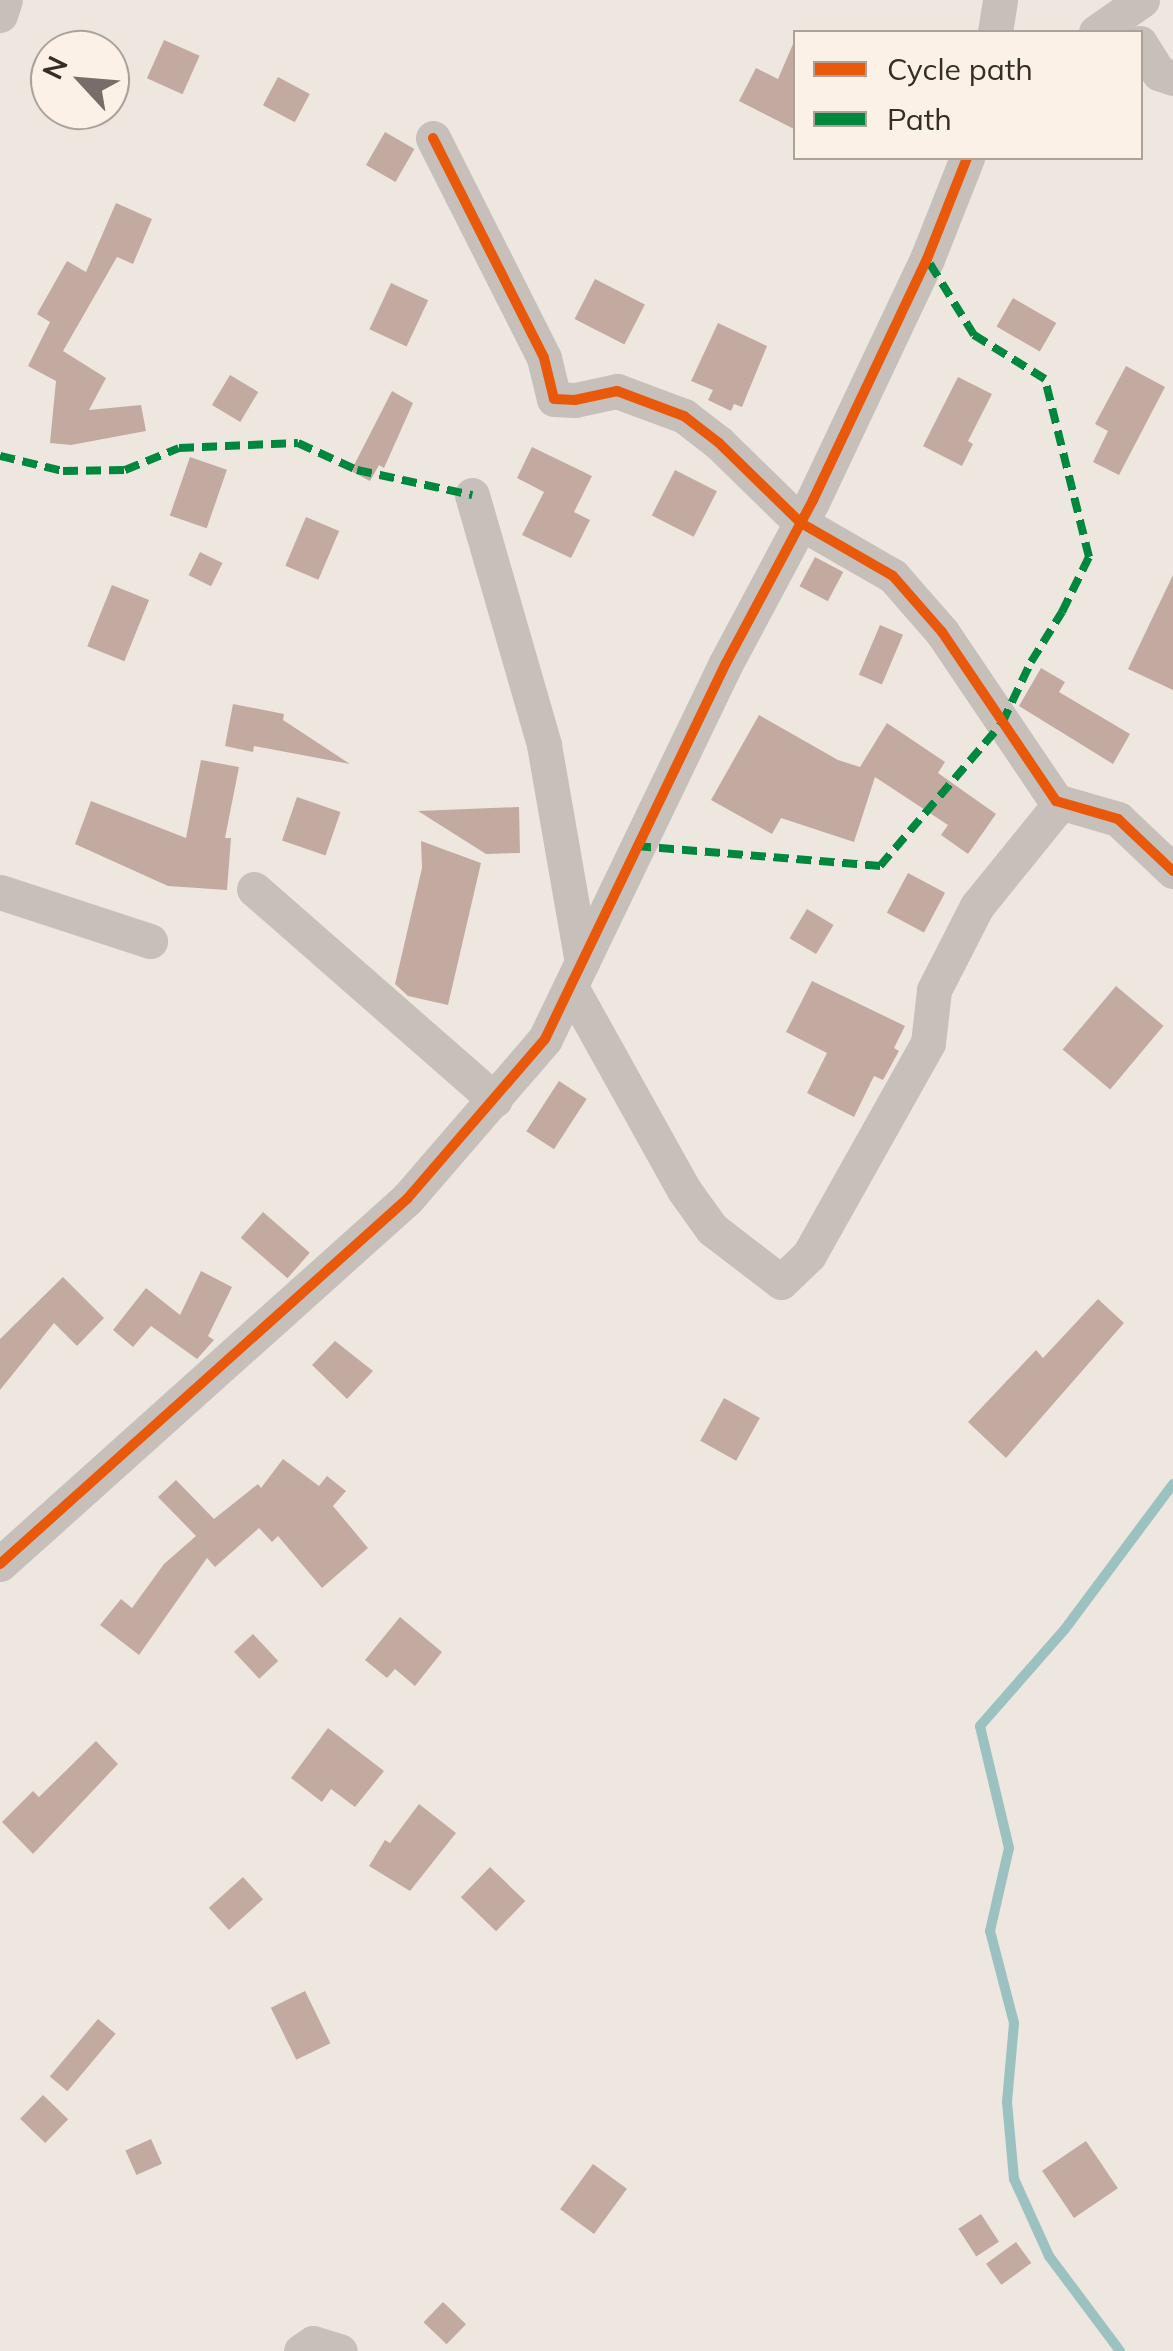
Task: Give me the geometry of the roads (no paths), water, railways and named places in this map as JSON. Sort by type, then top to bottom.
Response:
[{"type":"street","points":[[0,14],[5,0]]},
{"type":"street","points":[[994,30],[1000,0]]},
{"type":"street","points":[[1143,49],[1159,73],[1173,78]]},
{"type":"street","points":[[433,138],[544,358],[554,398],[575,400],[618,391],[684,416],[720,443],[801,522],[892,576],[942,632],[1056,801],[1118,819],[1173,871]]},
{"type":"street","points":[[0,1564],[407,1199],[545,1039],[927,260],[967,160]]},
{"type":"street","points":[[472,494],[544,745],[576,975],[684,1190],[712,1230],[781,1282],[809,1255],[928,1043],[934,990],[977,906],[1054,811],[1056,801]]},
{"type":"street","points":[[254,889],[495,1100]]},
{"type":"street","points":[[0,892],[150,941]]},
{"type":"street","points":[[302,2351],[313,2343],[340,2351]]},
{"type":"waterway","points":[[1120,2351],[1049,2256],[1014,2179],[1007,2102],[1014,2023],[990,1931],[1009,1848],[980,1726],[1065,1629],[1173,1484]]}]
